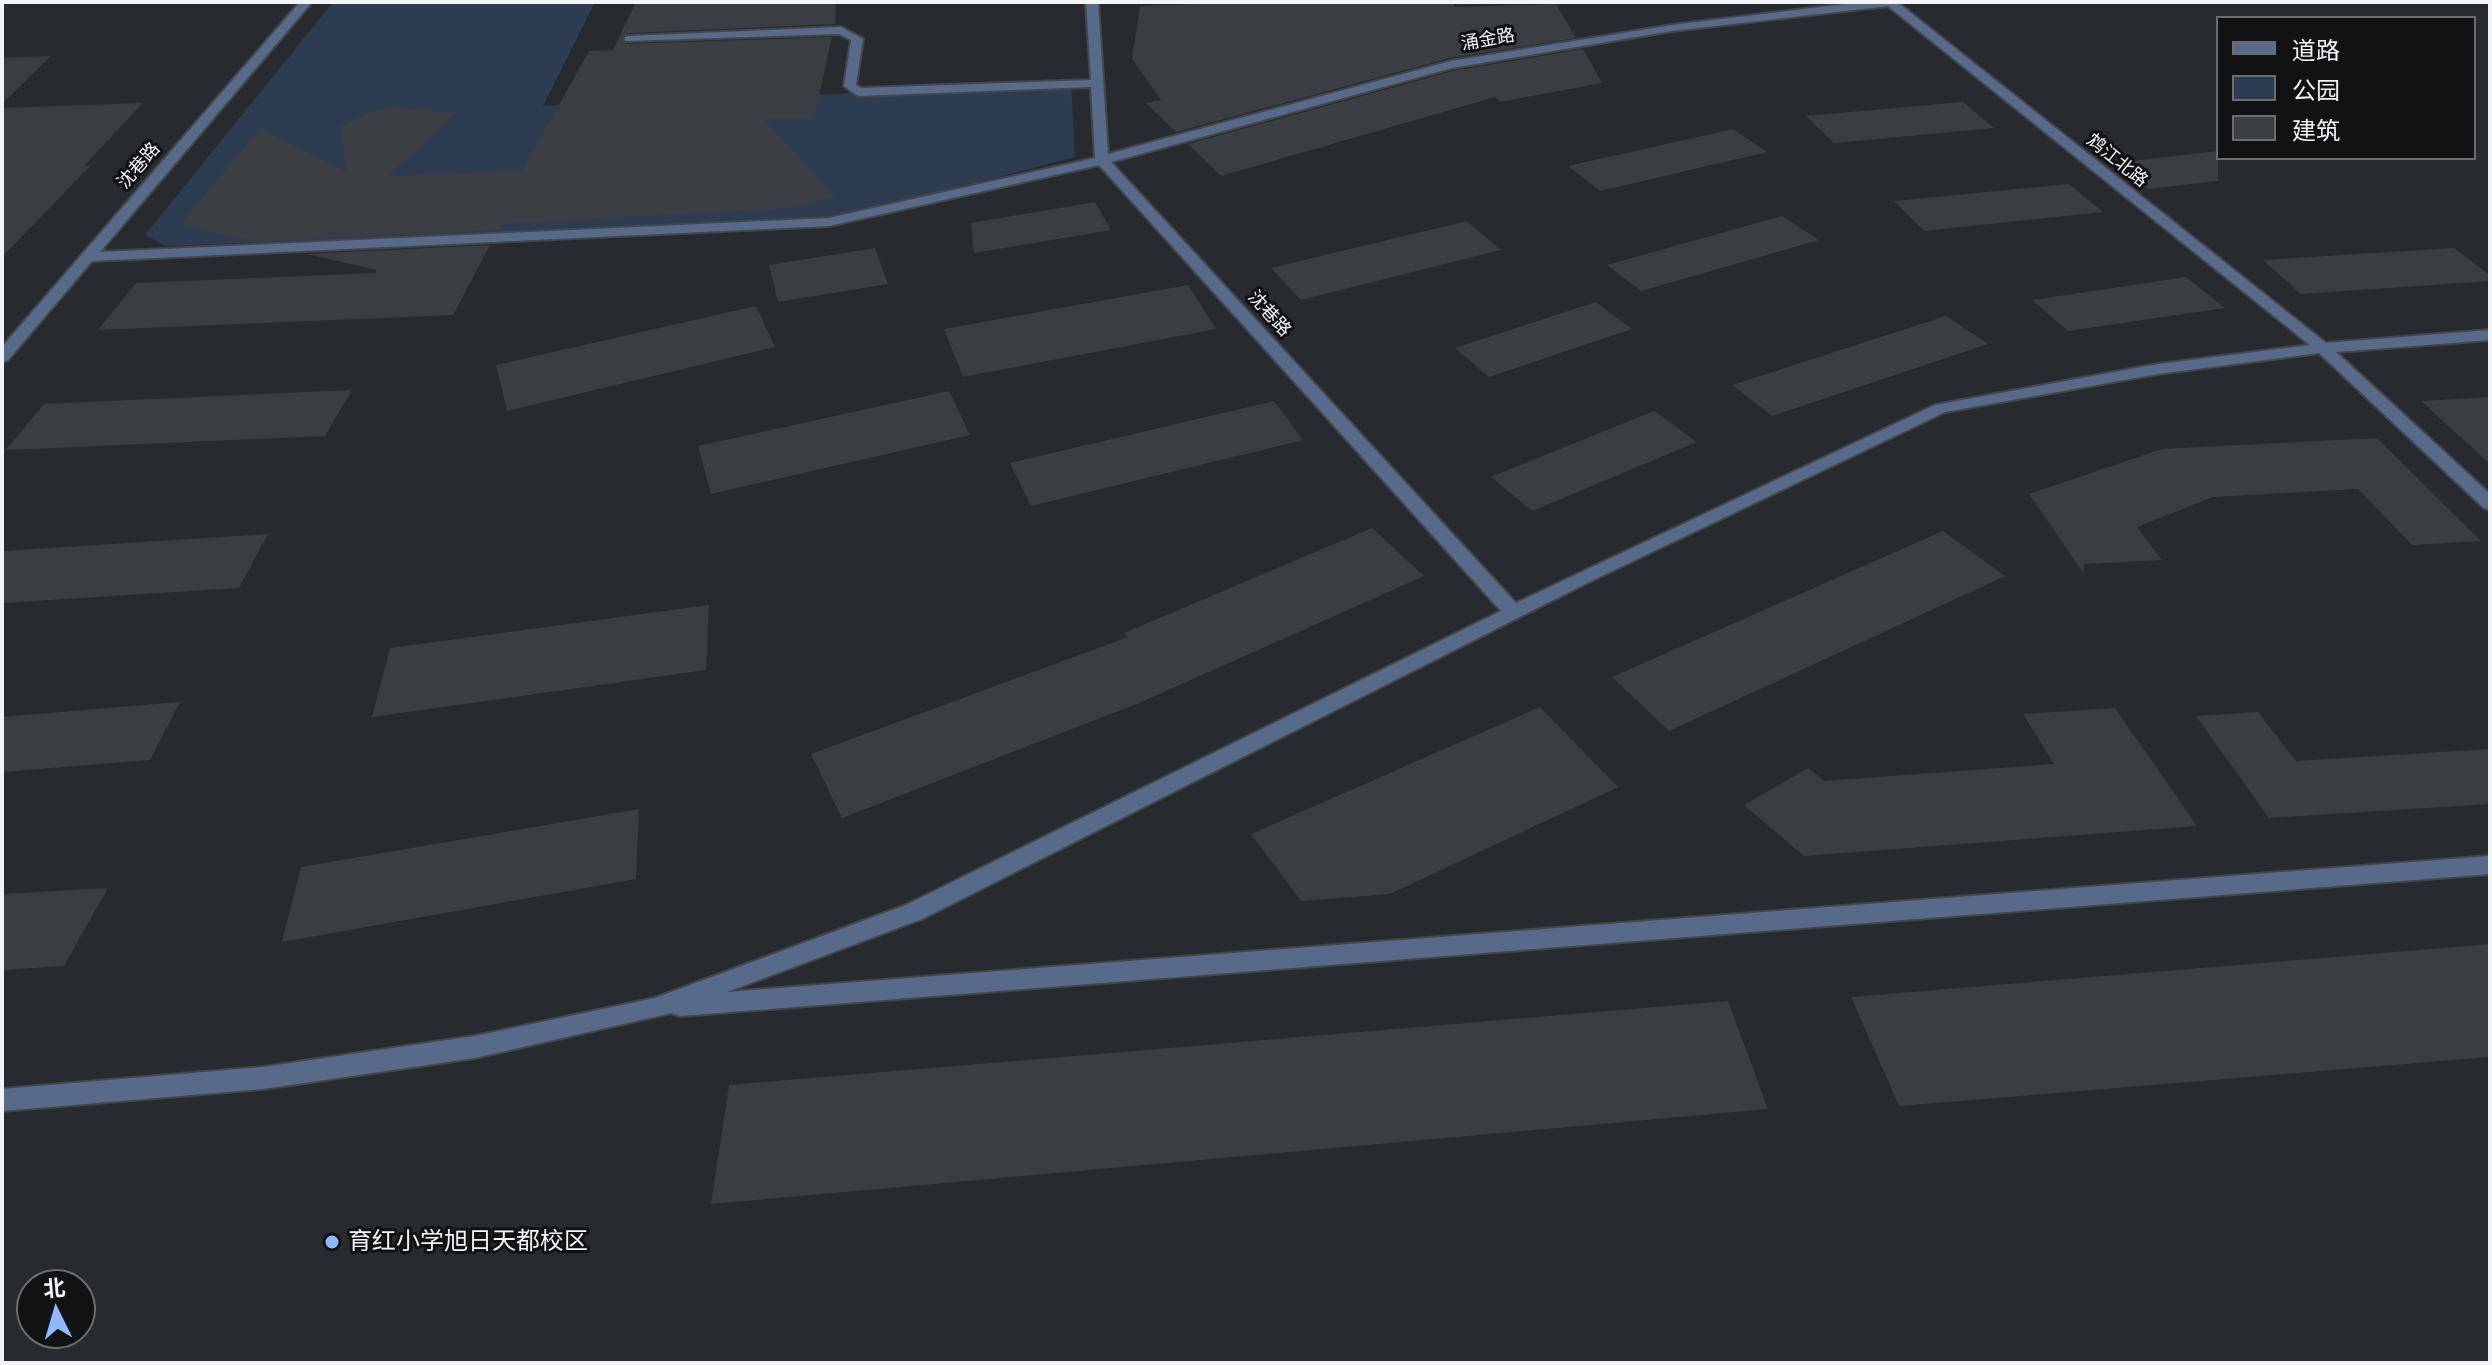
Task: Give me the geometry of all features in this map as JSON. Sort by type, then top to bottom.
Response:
[{"type":"street","name":"沈巷路","points":[[2,357],[306,2]]},
{"type":"street","points":[[1092,2],[1102,160]]},
{"type":"street","name":"涌金路","points":[[87,257],[829,222],[1102,160],[1451,65],[1672,28],[1890,2]]},
{"type":"street","name":"鸩江北路","points":[[1890,2],[2323,348],[2490,504]]},
{"type":"street","points":[[629,39],[841,30],[857,39],[850,86],[858,92],[1097,83]]},
{"type":"street","name":"沈巷路","points":[[1102,160],[1513,612]]},
{"type":"street","points":[[656,1008],[914,912],[1513,612],[1941,408],[2158,369],[2323,348],[2490,335]]},
{"type":"street","points":[[2,1100],[263,1078],[475,1047],[656,1008],[2490,865]]},
{"type":"green space","points":[[333,2],[595,2],[543,106],[1071,84],[1075,157],[829,222],[165,246],[145,235]]},
{"type":"building","points":[[836,2],[835,24],[629,33],[622,37],[625,44],[832,37],[814,118],[763,119],[835,196],[793,208],[501,224],[498,230],[256,242],[181,224],[260,129],[346,172],[340,127],[366,114],[394,107],[455,113],[388,176],[522,171],[589,51],[613,50],[635,4]]},
{"type":"building","points":[[1252,2],[1453,2],[1455,7],[1556,4],[1576,38],[1450,58],[1176,132],[1146,103],[1161,100],[1132,59],[1140,6]]},
{"type":"building","points":[[1583,49],[1602,83],[1500,102],[1495,97],[1221,176],[1188,144],[1453,71]]},
{"type":"building","points":[[51,56],[2,104],[2,58]]},
{"type":"building","points":[[1963,102],[1994,128],[1834,143],[1806,116]]},
{"type":"building","points":[[143,103],[84,166],[91,165],[2,257],[2,108]]},
{"type":"building","points":[[1733,129],[1767,152],[1600,191],[1568,166]]},
{"type":"building","points":[[2216,151],[2218,181],[2148,189],[2114,163]]},
{"type":"building","points":[[2069,184],[2103,212],[1924,231],[1894,201]]},
{"type":"building","points":[[1095,202],[1111,230],[974,253],[971,223]]},
{"type":"building","points":[[1782,216],[1819,240],[1641,291],[1607,265]]},
{"type":"building","points":[[1467,221],[1501,250],[1301,300],[1271,268]]},
{"type":"building","points":[[490,245],[453,315],[98,330],[136,283],[376,273],[376,270],[307,254]]},
{"type":"building","points":[[875,248],[888,284],[778,302],[769,265]]},
{"type":"building","points":[[2454,248],[2490,275],[2490,281],[2301,294],[2263,260]]},
{"type":"building","points":[[2186,277],[2225,308],[2068,331],[2032,300]]},
{"type":"building","points":[[1188,285],[1216,329],[963,377],[944,329]]},
{"type":"building","points":[[1596,302],[1632,329],[1489,377],[1455,348]]},
{"type":"building","points":[[756,306],[775,347],[507,411],[496,365]]},
{"type":"building","points":[[1946,316],[1988,344],[1772,416],[1732,385]]},
{"type":"building","points":[[352,390],[325,436],[6,450],[44,404]]},
{"type":"building","points":[[949,391],[970,435],[711,494],[698,446]]},
{"type":"building","points":[[2490,397],[2490,464],[2421,401]]},
{"type":"building","points":[[1274,401],[1303,440],[1031,506],[1010,463]]},
{"type":"building","points":[[1654,411],[1697,442],[1532,511],[1491,477]]},
{"type":"building","points":[[2377,438],[2481,541],[2412,545],[2358,489],[2213,497],[2137,527],[2162,560],[2084,564],[2084,574],[2029,494],[2162,449]]},
{"type":"building","points":[[1372,528],[1424,576],[1139,703],[842,818],[811,754],[1128,637],[1124,633]]},
{"type":"building","points":[[1943,531],[2005,576],[1669,731],[1612,677]]},
{"type":"building","points":[[268,534],[239,588],[2,603],[2,551]]},
{"type":"building","points":[[709,605],[706,670],[372,717],[390,648]]},
{"type":"building","points":[[180,702],[150,760],[2,772],[2,717]]},
{"type":"building","points":[[1540,707],[1618,787],[1390,894],[1301,901],[1251,834]]},
{"type":"building","points":[[2115,708],[2197,826],[1804,856],[1744,805],[1808,768],[1824,781],[2054,764],[2023,714]]},
{"type":"building","points":[[2258,712],[2296,761],[2490,749],[2490,804],[2269,818],[2196,716]]},
{"type":"building","points":[[639,809],[636,879],[282,942],[301,867]]},
{"type":"building","points":[[108,888],[64,966],[2,970],[2,894]]},
{"type":"building","points":[[2490,944],[2490,1057],[1899,1106],[1851,997]]},
{"type":"building","points":[[1728,1001],[1768,1109],[711,1204],[729,1085]]},
{"type":"place","name":"育红小学旭日天都校区","points":[[332,1242]]}]
